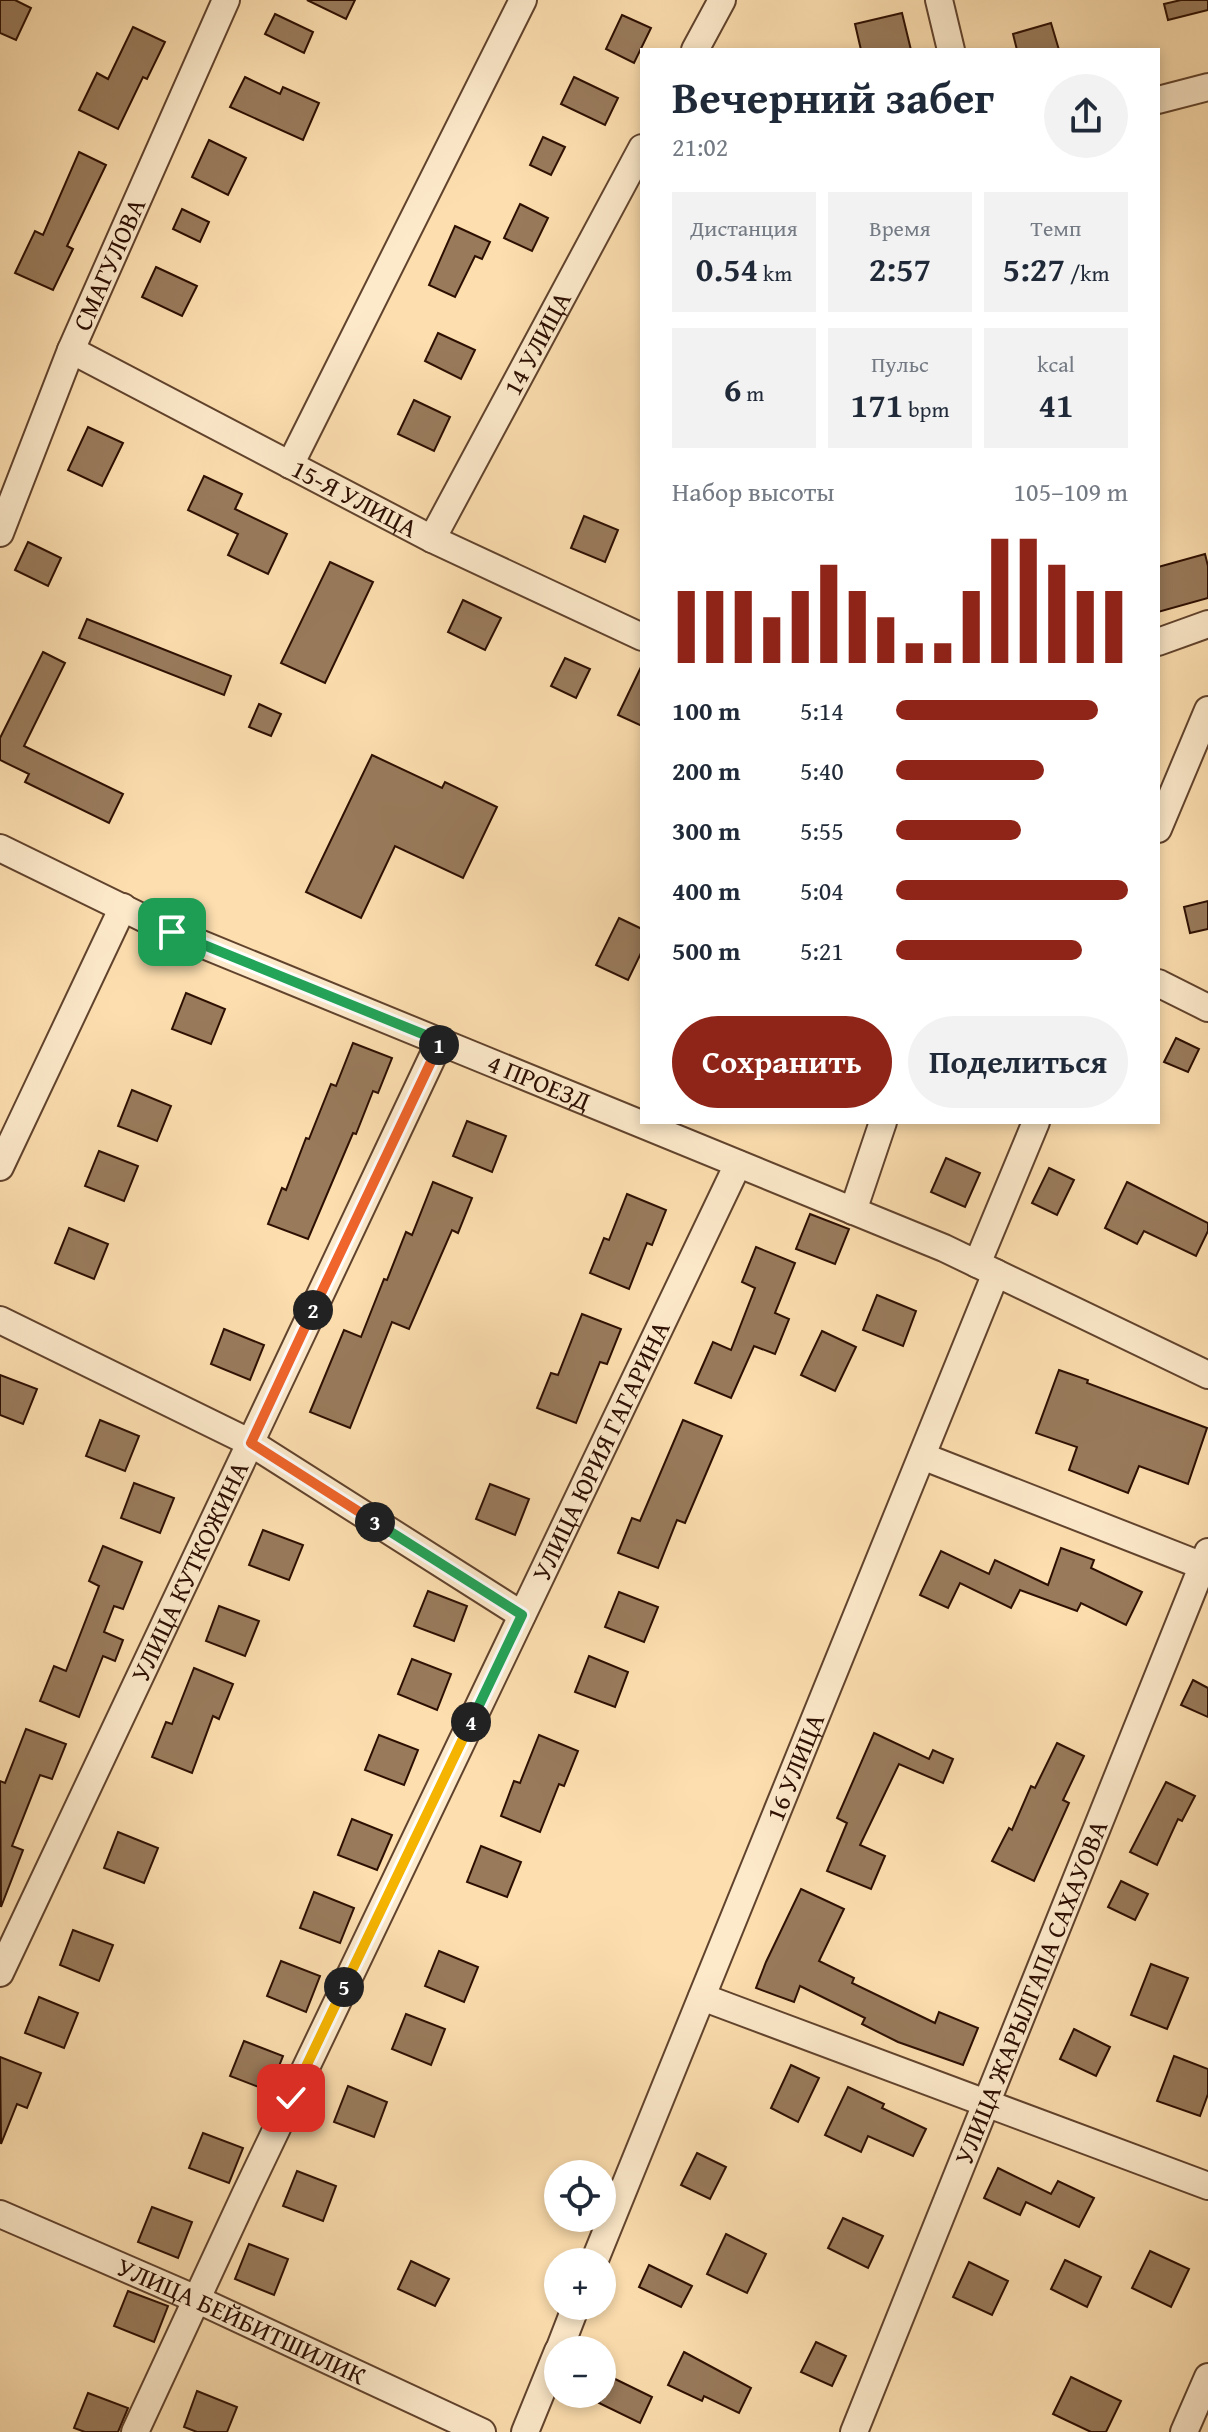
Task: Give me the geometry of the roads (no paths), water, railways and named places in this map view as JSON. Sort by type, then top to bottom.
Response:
[{"type":"street","name":"СМАГУЛОВА","points":[[0,533],[71,350],[226,0]]},
{"type":"street","points":[[290,465],[523,0]]},
{"type":"street","points":[[696,48],[722,0]]},
{"type":"street","points":[[939,0],[951,48]]},
{"type":"street","points":[[1160,99],[1208,87]]},
{"type":"street","name":"14 УЛИЦА","points":[[432,539],[640,152]]},
{"type":"street","name":"15-Я УЛИЦА","points":[[71,350],[432,539],[640,636]]},
{"type":"street","points":[[1160,641],[1208,624]]},
{"type":"street","points":[[1160,824],[1208,710]]},
{"type":"street","name":"4 ПРОЕЗД","points":[[0,848],[172,932],[640,1124]]},
{"type":"street","points":[[0,1167],[123,907]]},
{"type":"street","points":[[1160,984],[1208,1008]]},
{"type":"street","name":"УЛИЦА КУТКОЖИНА","points":[[0,1973],[440,1041]]},
{"type":"street","name":"4 ПРОЕЗД","points":[[641,1124],[986,1268],[1208,1375]]},
{"type":"street","points":[[853,1211],[882,1124]]},
{"type":"street","name":"16 УЛИЦА","points":[[600,2248],[922,1456],[1035,1124]]},
{"type":"street","name":"УЛИЦА ЮРИЯ ГАГАРИНА","points":[[135,2432],[738,1164]]},
{"type":"street","points":[[0,1320],[251,1443],[522,1615]]},
{"type":"street","points":[[922,1456],[1206,1562]]},
{"type":"street","name":"УЛИЦА ЖАРЫЛГАПА САХАУОВА","points":[[854,2432],[1206,1562]]},
{"type":"street","points":[[702,1997],[1208,2186]]},
{"type":"street","name":"УЛИЦА БЕЙБИТШИЛИК","points":[[0,2214],[196,2299],[482,2432]]},
{"type":"street","points":[[1184,2432],[1208,2377]]},
{"type":"street","points":[[525,2432],[544,2385]]}]
